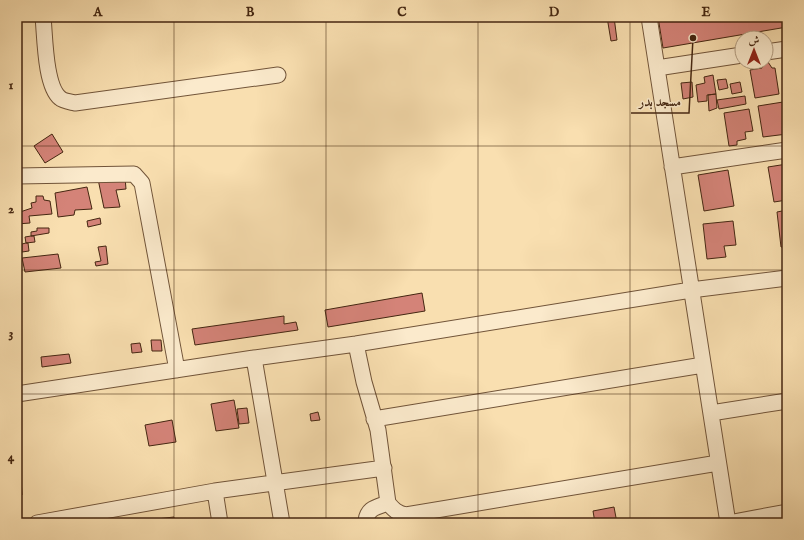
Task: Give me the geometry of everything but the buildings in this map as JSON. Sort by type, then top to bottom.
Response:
[{"type":"street","points":[[43,17],[48,73],[52,88],[60,98],[75,103],[278,75]]},
{"type":"street","points":[[649,17],[728,523],[787,512]]},
{"type":"street","points":[[774,51],[787,49]]},
{"type":"street","points":[[657,68],[734,56]]},
{"type":"street","points":[[672,167],[787,150]]},
{"type":"street","points":[[17,176],[134,174],[142,183],[177,370]]},
{"type":"street","points":[[17,394],[356,344],[691,290],[787,278]]},
{"type":"street","points":[[356,344],[364,382],[378,430],[388,503],[398,514],[406,515],[718,463]]},
{"type":"street","points":[[254,358],[282,523]]},
{"type":"street","points":[[374,419],[703,365]]},
{"type":"street","points":[[710,413],[787,401]]},
{"type":"street","points":[[37,523],[215,491],[384,468]]},
{"type":"street","points":[[215,491],[220,523]]},
{"type":"street","points":[[366,523],[366,517],[369,512],[374,508],[388,503]]},
{"type":"place","name":"مسجد بدر","points":[[693,38]]}]
